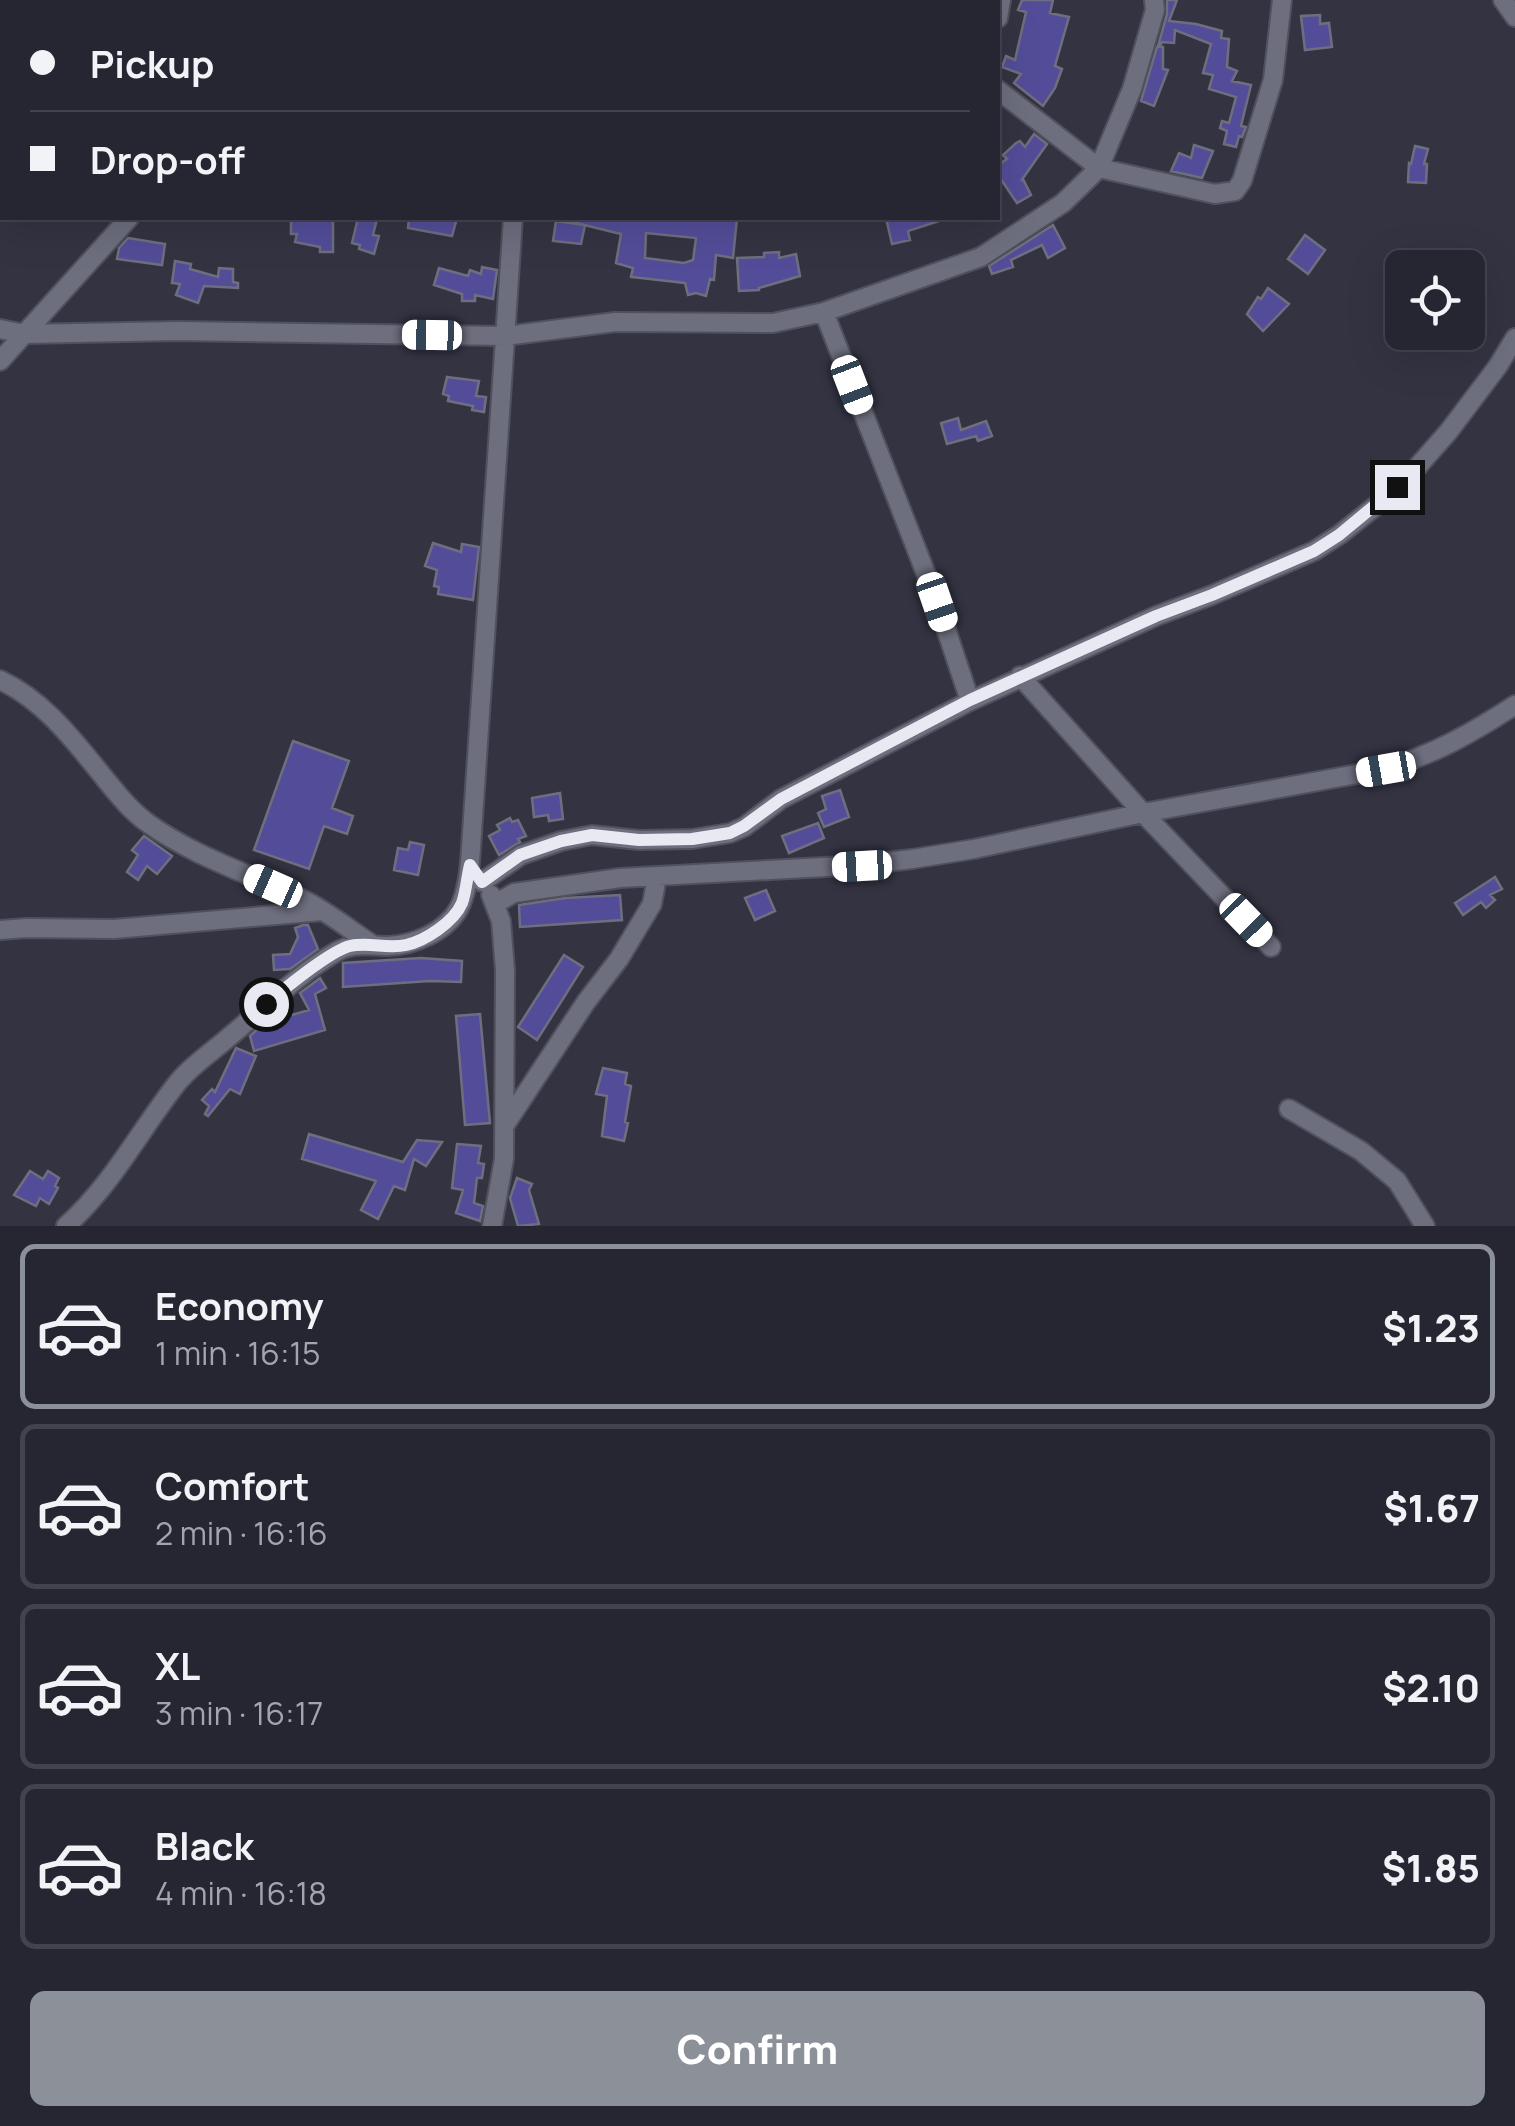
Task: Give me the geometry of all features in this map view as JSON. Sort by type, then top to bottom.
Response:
[{"type":"street","points":[[0,329],[24,334],[178,331],[504,336],[615,322],[773,323],[824,312],[981,257],[1063,203],[1099,168],[1132,89],[1154,0]]},
{"type":"street","points":[[1000,92],[1099,168],[1216,194],[1235,191],[1242,181],[1272,80],[1282,0]]},
{"type":"street","points":[[1502,0],[1515,17]]},
{"type":"street","points":[[0,361],[128,220]]},
{"type":"street","points":[[66,1226],[104,1188],[171,1092],[204,1056],[287,986],[350,946],[406,945],[418,941],[454,916],[461,904],[470,865],[513,220]]},
{"type":"street","points":[[824,312],[937,602],[970,700]]},
{"type":"street","points":[[482,882],[520,855],[561,841],[592,835],[639,840],[692,839],[730,833],[781,799],[970,700],[1297,558],[1339,535],[1382,501],[1424,459],[1498,366],[1515,338]]},
{"type":"street","points":[[1020,676],[1271,947]]},
{"type":"street","points":[[0,680],[38,704],[148,824],[305,900],[374,946]]},
{"type":"street","points":[[495,904],[514,894],[545,887],[620,878],[862,866],[974,849],[1403,764],[1460,740],[1515,706]]},
{"type":"street","points":[[470,865],[501,921],[505,970],[504,1159],[492,1226]]},
{"type":"street","points":[[505,1125],[636,932],[652,904],[657,877]]},
{"type":"street","points":[[0,930],[114,930],[322,911]]},
{"type":"street","points":[[1288,1109],[1361,1151],[1396,1181],[1425,1226]]},
{"type":"building","points":[[1022,0],[1053,0],[1050,13],[1069,17],[1055,66],[1062,69],[1043,106],[1014,83],[1021,74],[1002,67],[1006,56],[1015,60],[1026,12],[1018,10]]},
{"type":"building","points":[[1167,0],[1177,0],[1169,21],[1222,31],[1221,38],[1229,39],[1227,67],[1237,71],[1232,81],[1251,85],[1241,126],[1246,127],[1236,147],[1224,144],[1227,131],[1220,128],[1222,121],[1229,123],[1236,97],[1209,89],[1213,75],[1203,73],[1211,44],[1175,30],[1174,43],[1162,42],[1158,46]]},
{"type":"building","points":[[1320,15],[1320,24],[1329,23],[1332,47],[1305,50],[1301,16]]},
{"type":"building","points":[[1157,47],[1163,47],[1163,69],[1168,70],[1154,106],[1141,101]]},
{"type":"building","points":[[1034,134],[1047,144],[1021,181],[1031,195],[1017,203],[1000,178],[1000,164],[1016,143],[1020,141],[1025,147]]},
{"type":"building","points":[[1194,145],[1213,151],[1202,178],[1171,171],[1179,153],[1191,158]]},
{"type":"building","points":[[1415,146],[1428,149],[1424,164],[1426,183],[1408,182]]},
{"type":"building","points":[[291,220],[333,220],[333,252],[320,252],[320,247],[295,242],[297,234],[291,234]]},
{"type":"building","points":[[358,220],[377,220],[373,235],[379,236],[374,254],[352,243]]},
{"type":"building","points":[[409,220],[456,220],[452,236],[408,228]]},
{"type":"building","points":[[572,220],[737,220],[733,258],[716,255],[714,280],[710,279],[706,296],[688,295],[685,283],[631,277],[633,268],[616,263],[621,234]],"holes":[[[646,233],[696,238],[693,260],[684,263],[645,258]]]},
{"type":"building","points":[[886,220],[942,220],[908,231],[910,240],[892,244]]},
{"type":"building","points":[[556,221],[585,225],[581,244],[553,241]]},
{"type":"building","points":[[1053,225],[1065,248],[1048,258],[1042,245],[1011,260],[1013,267],[992,274],[989,266]]},
{"type":"building","points":[[1305,235],[1325,250],[1308,274],[1288,259]]},
{"type":"building","points":[[128,238],[165,244],[162,265],[117,259],[119,248]]},
{"type":"building","points":[[779,252],[779,258],[796,254],[800,276],[759,290],[739,291],[737,258]]},
{"type":"building","points":[[175,261],[218,277],[219,268],[233,269],[233,282],[238,283],[238,288],[204,286],[198,303],[176,295],[180,284],[172,283]]},
{"type":"building","points":[[482,267],[497,270],[493,299],[475,295],[475,301],[462,301],[462,294],[434,285],[439,268],[468,276],[470,270],[481,274]]},
{"type":"building","points":[[1268,288],[1289,304],[1263,331],[1247,314]]},
{"type":"building","points":[[447,377],[479,381],[476,396],[486,397],[484,412],[448,401],[449,396],[443,394]]},
{"type":"building","points":[[958,418],[961,430],[986,421],[992,436],[947,444],[941,423]]},
{"type":"building","points":[[433,543],[461,552],[462,544],[479,547],[473,600],[438,594],[439,587],[434,586],[437,570],[425,566]]},
{"type":"building","points":[[293,741],[349,761],[332,808],[353,816],[347,834],[324,826],[309,869],[254,850]]},
{"type":"building","points":[[840,790],[849,817],[824,827],[818,813],[826,809],[822,796]]},
{"type":"building","points":[[560,793],[563,819],[534,817],[532,798]]},
{"type":"building","points":[[510,818],[512,822],[518,820],[526,836],[499,855],[489,836],[500,830],[497,825]]},
{"type":"building","points":[[818,823],[824,838],[789,853],[782,836]]},
{"type":"building","points":[[144,836],[172,856],[157,874],[147,866],[138,880],[127,872],[138,855],[132,850]]},
{"type":"building","points":[[410,842],[424,845],[418,875],[394,870],[398,848],[408,850]]},
{"type":"building","points":[[1495,877],[1502,889],[1490,895],[1495,900],[1486,908],[1481,902],[1463,915],[1455,903]]},
{"type":"building","points":[[766,890],[775,911],[755,920],[745,898]]},
{"type":"building","points":[[620,895],[622,920],[520,927],[519,905]]},
{"type":"building","points":[[308,925],[318,949],[290,969],[274,970],[273,955],[290,954],[298,937],[295,928]]},
{"type":"building","points":[[564,955],[583,967],[537,1040],[518,1027]]},
{"type":"building","points":[[421,958],[462,961],[461,982],[343,987],[343,963]]},
{"type":"building","points":[[320,978],[326,988],[315,994],[325,1030],[254,1051],[250,1036],[264,1023],[309,1010],[300,993]]},
{"type":"building","points":[[480,1014],[490,1123],[465,1125],[456,1016]]},
{"type":"building","points":[[236,1048],[256,1056],[240,1094],[230,1089],[208,1116],[205,1114],[209,1106],[202,1100],[212,1089],[215,1092]]},
{"type":"building","points":[[603,1068],[627,1073],[625,1084],[631,1086],[624,1141],[602,1136],[607,1096],[596,1094]]},
{"type":"building","points":[[309,1134],[403,1162],[417,1140],[442,1142],[426,1166],[414,1159],[405,1190],[394,1186],[378,1219],[361,1210],[376,1181],[302,1159]]},
{"type":"building","points":[[457,1144],[481,1146],[478,1163],[484,1164],[482,1178],[477,1178],[474,1203],[483,1206],[480,1221],[456,1213],[463,1190],[452,1188]]},
{"type":"building","points":[[30,1171],[43,1179],[48,1171],[59,1178],[49,1204],[40,1198],[36,1206],[14,1195]]},
{"type":"building","points":[[517,1178],[532,1184],[529,1190],[539,1224],[518,1226],[510,1198]]},
{"type":"route","points":[[266,1004],[337,951],[350,946],[406,945],[436,930],[454,916],[461,904],[470,865],[482,882],[520,855],[561,841],[592,835],[639,840],[692,839],[730,833],[781,799],[970,700],[1156,616],[1314,551],[1397,487]]}]
